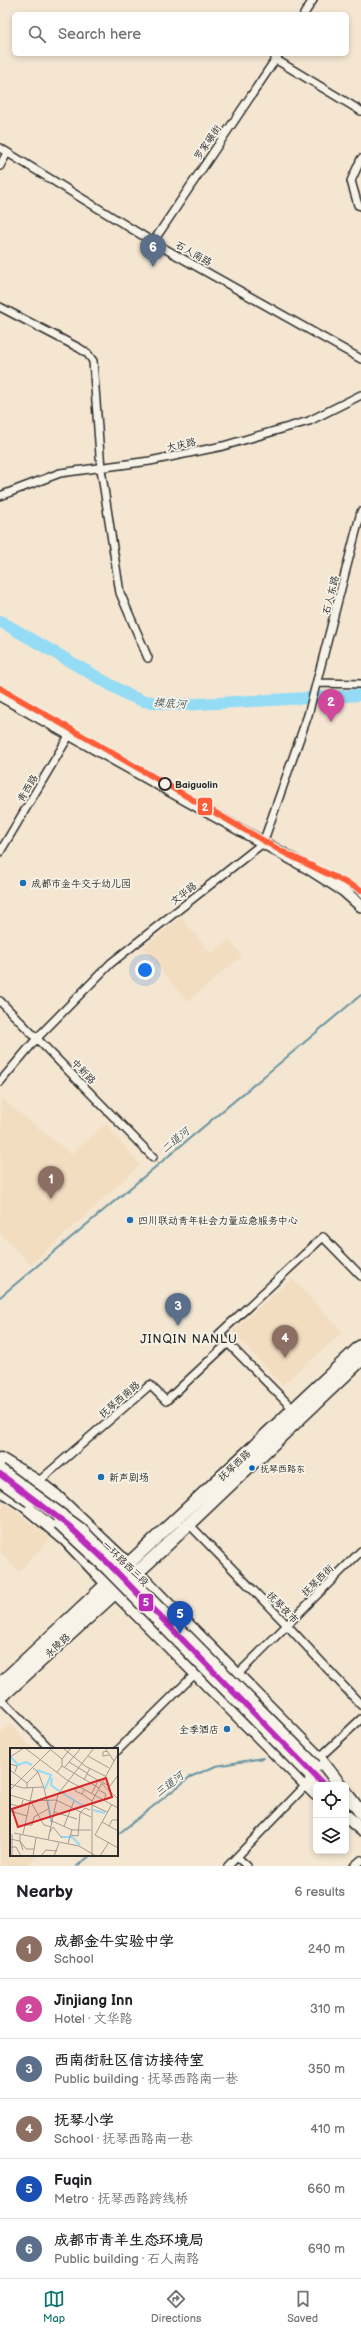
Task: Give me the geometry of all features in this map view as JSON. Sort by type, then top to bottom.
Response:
[{"type":"main road","name":"抚琴西路","points":[[110,1588],[361,1346]]},
{"type":"main road","name":"抚琴西路","points":[[132,1568],[189,1524],[361,1360]]},
{"type":"main road","name":"一环路西三段","points":[[0,1459],[38,1482],[56,1496],[132,1568],[237,1675],[313,1771],[314,1782]]},
{"type":"main road","points":[[0,1470],[80,1529],[313,1771],[318,1782]]},
{"type":"main road","points":[[0,1480],[66,1528],[313,1771],[330,1782]]},
{"type":"main road","name":"一环路西三段","points":[[0,1489],[24,1505],[66,1540],[110,1588],[196,1673],[313,1771],[334,1782]]},
{"type":"main road","name":"永陵路","points":[[0,1684],[110,1588]]},
{"type":"main road","name":"永陵路","points":[[0,1698],[110,1588]]},
{"type":"main road","points":[[349,1797],[361,1812]]},
{"type":"main road","points":[[349,1800],[361,1812]]},
{"type":"main road","points":[[349,1818],[361,1830]]},
{"type":"street","points":[[305,12],[313,0]]},
{"type":"street","points":[[277,57],[361,111]]},
{"type":"street","name":"罗家碾街","points":[[153,242],[277,57]]},
{"type":"street","name":"石人南路","points":[[0,148],[153,242],[361,359]]},
{"type":"street","points":[[0,166],[7,153]]},
{"type":"street","points":[[361,159],[351,181],[358,205],[361,206]]},
{"type":"street","points":[[0,307],[79,348],[87,353],[93,362],[101,469],[120,593],[148,658]]},
{"type":"street","name":"大庆路","points":[[0,496],[60,473],[101,469],[150,461],[237,441],[309,421],[361,395]]},
{"type":"street","name":"石人东路","points":[[318,683],[361,512]]},
{"type":"street","points":[[263,843],[318,683],[361,684]]},
{"type":"street","points":[[0,695],[310,869],[343,890],[361,906]]},
{"type":"street","name":"青西路","points":[[0,852],[70,734]]},
{"type":"street","name":"文华路","points":[[0,1082],[38,1037],[111,963],[263,843]]},
{"type":"street","name":"中新路","points":[[0,1001],[38,1037],[153,1157]]},
{"type":"street","points":[[295,1411],[227,1344],[219,1334],[323,1237],[361,1276]]},
{"type":"street","name":"抚琴西南路","points":[[38,1482],[150,1385],[166,1401],[227,1344]]},
{"type":"street","name":"抚琴夜市","points":[[189,1524],[287,1625],[361,1705]]},
{"type":"street","name":"抚琴西街","points":[[237,1675],[361,1551]]},
{"type":"street","points":[[118,1750],[196,1673]]},
{"type":"street","points":[[0,1698],[49,1748]]},
{"type":"street","points":[[228,1866],[361,1718]]},
{"type":"street","points":[[237,1857],[247,1866]]},
{"type":"street","points":[[354,1866],[361,1860]]},
{"type":"shaded area","points":[[181,917],[211,954],[229,940],[242,956],[187,1002],[143,948]]},
{"type":"shaded area","points":[[1,1098],[71,1154],[106,1124],[140,1165],[31,1265],[0,1233]]},
{"type":"shaded area","points":[[292,1279],[343,1332],[282,1385],[232,1331]]},
{"type":"shaded area","points":[[5,1503],[50,1538],[19,1572],[0,1552],[0,1513]]},
{"type":"shaded area","points":[[10,1724],[32,1748],[10,1748],[10,1856],[39,1856],[26,1866],[0,1866],[0,1734]]},
{"type":"waterway","name":"摸底河","points":[[0,621],[128,695],[143,701],[181,705],[361,695]]},
{"type":"waterway","name":"二道河","points":[[0,1297],[361,995]]},
{"type":"waterway","name":"三道河","points":[[118,1834],[190,1777],[216,1766],[263,1758]]},
{"type":"waterway","name":"三道河","points":[[77,1866],[90,1856]]},
{"type":"transit line","name":"2","points":[[0,688],[283,852],[361,890]]},
{"type":"transit line","name":"5","points":[[0,1474],[69,1526],[106,1561],[321,1782]]},
{"type":"place","name":"成都市青羊生态环境局","points":[[153,267]]},
{"type":"place","name":"Jinjiang Inn","points":[[331,722]]},
{"type":"place","name":"Baiguolin","points":[[165,784]]},
{"type":"place","name":"成都市金牛交子幼儿园","points":[[23,883]]},
{"type":"place","name":"成都金牛实验中学","points":[[51,1199]]},
{"type":"place","name":"四川联动青年社会力量应急服务中心","points":[[130,1220]]},
{"type":"place","name":"西南街社区信访接待室","points":[[178,1326]]},
{"type":"place","name":"抚琴小学","points":[[285,1358]]},
{"type":"place","name":"抚琴西路东","points":[[252,1468]]},
{"type":"place","name":"新声剧场","points":[[101,1477]]},
{"type":"place","name":"Fuqin","points":[[180,1634]]},
{"type":"place","name":"全季酒店","points":[[227,1729]]},
{"type":"district","name":"JINQIN NANLU","points":[[189,1339]]}]
